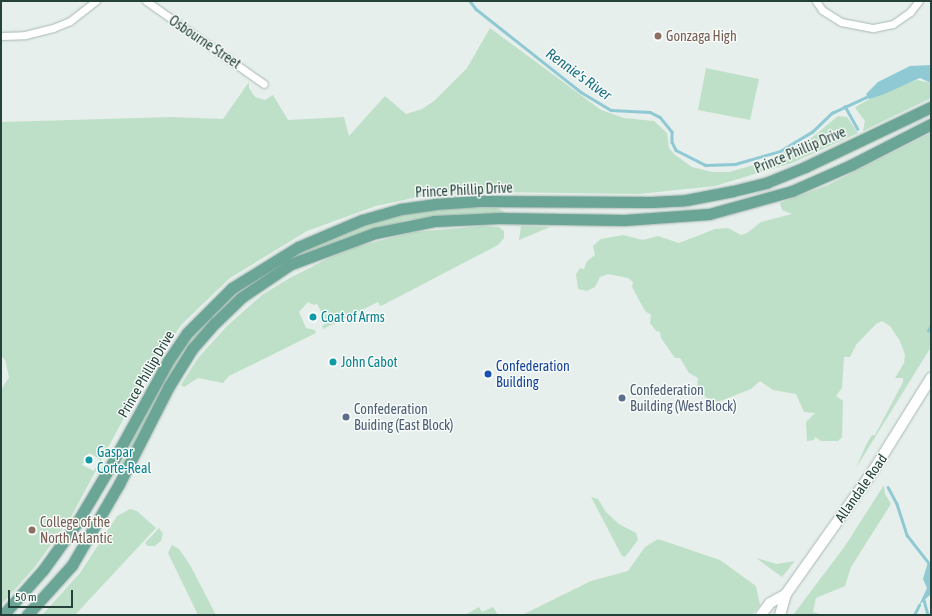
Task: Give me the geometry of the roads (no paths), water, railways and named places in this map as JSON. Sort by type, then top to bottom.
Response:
[{"type":"main road","name":"Prince Phillip Drive","points":[[3,615],[43,570],[76,524],[113,463],[168,361],[187,333],[232,288],[298,247],[369,218],[401,209],[435,204],[479,201],[650,202],[686,200],[733,191],[768,182],[805,168],[931,107]]},
{"type":"main road","name":"Prince Phillip Drive","points":[[27,615],[47,596],[72,565],[119,484],[168,386],[192,349],[215,322],[242,297],[291,264],[375,233],[434,221],[499,218],[624,220],[709,214],[764,200],[806,185],[931,124]]},
{"type":"main road","name":"Allandale Road","points":[[780,615],[786,594],[873,471],[928,389],[931,378]]},
{"type":"main road","name":"Allandale Road","points":[[761,615],[770,603],[786,594]]},
{"type":"street","points":[[1,36],[25,35],[53,28],[70,21],[96,1]]},
{"type":"street","name":"Osbourne Street","points":[[146,1],[264,84]]},
{"type":"street","points":[[816,1],[822,10],[841,22],[851,26],[873,28],[893,24],[910,12],[919,1]]},
{"type":"water","points":[[931,65],[931,83],[920,78],[882,95],[869,99],[866,94],[878,82],[910,66]]},
{"type":"water","points":[[928,562],[931,563],[931,594],[919,605],[927,588],[923,579]]},
{"type":"waterway","name":"Rennie's River","points":[[470,1],[476,9],[581,92],[611,110],[650,112],[660,117],[672,132],[672,142],[676,150],[705,165],[735,164],[780,151],[812,132],[832,113],[868,96]]},
{"type":"waterway","points":[[845,106],[858,129]]},
{"type":"waterway","points":[[928,331],[931,325]]},
{"type":"waterway","points":[[888,487],[897,504],[907,535],[928,562]]},
{"type":"waterway","points":[[924,600],[928,615]]},
{"type":"waterway","points":[[914,615],[919,605]]},
{"type":"place","name":"Gonzaga High","points":[[658,36]]},
{"type":"place","name":"Coat of Arms","points":[[313,317]]},
{"type":"place","name":"John Cabot","points":[[333,362]]},
{"type":"place","name":"Confederation Building","points":[[488,374]]},
{"type":"place","name":"Confederation Building (West Block)","points":[[622,398]]},
{"type":"place","name":"Confederation Buiding (East Block)","points":[[346,417]]},
{"type":"place","name":"Gaspar Corte-Real","points":[[89,460]]},
{"type":"place","name":"College of the North Atlantic","points":[[32,530]]}]
